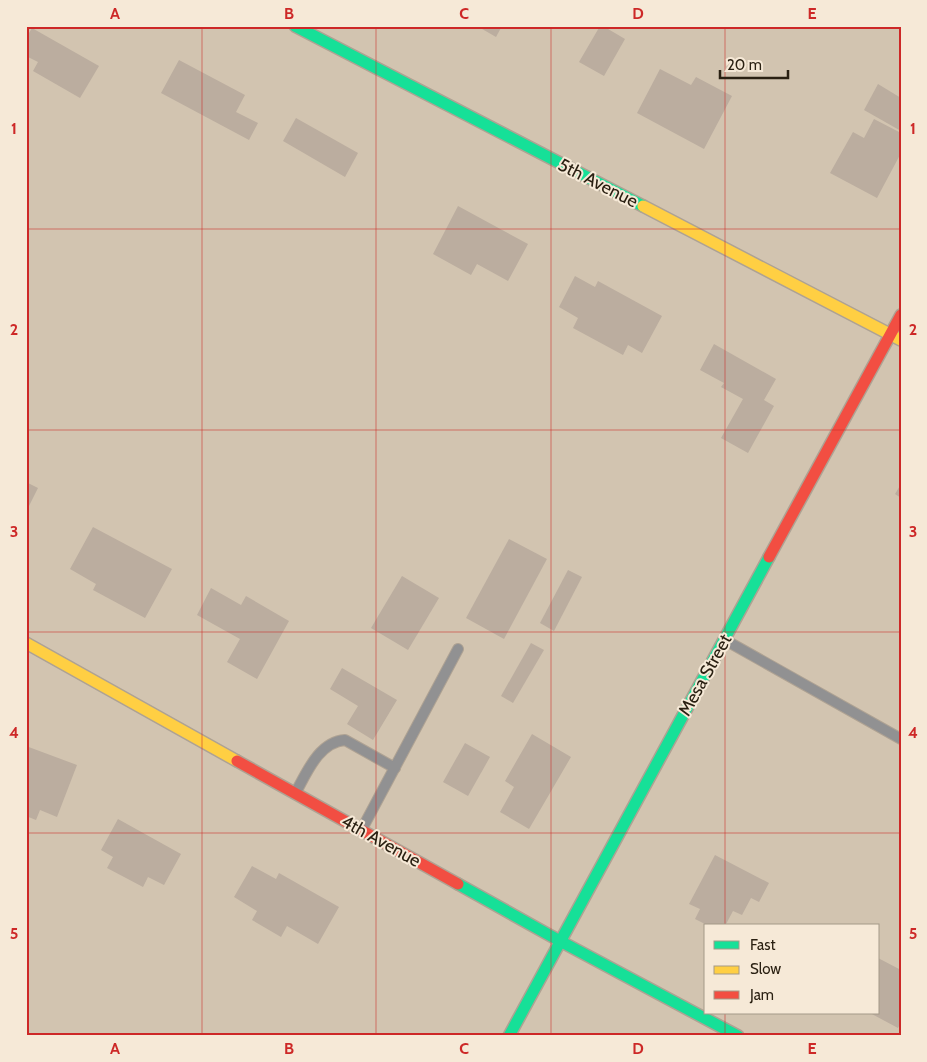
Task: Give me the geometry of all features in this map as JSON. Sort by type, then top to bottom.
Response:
[{"type":"street","name":"5th Avenue","points":[[295,26],[901,340]]},
{"type":"street","name":"Mesa Street","points":[[509,1036],[901,315]]},
{"type":"street","name":"4th Avenue","points":[[26,643],[560,941],[738,1036]]},
{"type":"lane","points":[[724,640],[901,739]]},
{"type":"lane","points":[[362,830],[458,649]]},
{"type":"lane","points":[[295,793],[319,755],[336,740],[344,740],[395,768]]},
{"type":"building","points":[[477,26],[502,26],[496,37]]},
{"type":"building","points":[[600,26],[625,39],[604,76],[579,62]]},
{"type":"building","points":[[32,28],[99,66],[80,98],[33,71],[38,62],[26,56],[26,38]]},
{"type":"building","points":[[179,60],[245,95],[236,112],[258,123],[249,140],[161,93]]},
{"type":"building","points":[[660,69],[691,85],[696,77],[732,96],[704,149],[637,113]]},
{"type":"building","points":[[878,84],[901,98],[901,131],[864,110]]},
{"type":"building","points":[[296,118],[358,153],[345,177],[283,141]]},
{"type":"building","points":[[874,119],[901,133],[901,153],[877,198],[830,173],[853,132],[864,138]]},
{"type":"building","points":[[458,206],[528,244],[508,281],[477,264],[471,275],[433,254]]},
{"type":"building","points":[[575,276],[595,287],[598,281],[662,316],[642,353],[628,345],[623,355],[573,328],[578,318],[559,307]]},
{"type":"building","points":[[714,344],[776,379],[764,400],[774,406],[748,453],[721,438],[743,399],[721,387],[724,383],[700,370]]},
{"type":"building","points":[[26,482],[38,488],[26,512]]},
{"type":"building","points":[[901,484],[901,498],[895,494]]},
{"type":"building","points":[[93,527],[172,569],[145,618],[93,590],[96,584],[70,569]]},
{"type":"building","points":[[509,539],[547,559],[504,639],[466,618]]},
{"type":"building","points":[[568,570],[582,577],[554,631],[540,623]]},
{"type":"building","points":[[402,576],[439,598],[408,650],[371,628]]},
{"type":"building","points":[[211,588],[241,605],[246,596],[289,621],[257,679],[227,662],[240,639],[197,615]]},
{"type":"building","points":[[531,643],[544,650],[513,703],[501,696]]},
{"type":"building","points":[[342,668],[397,700],[373,740],[347,724],[358,706],[330,689]]},
{"type":"building","points":[[532,734],[571,757],[529,829],[500,812],[514,787],[505,781]]},
{"type":"building","points":[[465,743],[490,757],[468,796],[443,782]]},
{"type":"building","points":[[26,746],[77,765],[57,817],[40,810],[36,820],[26,816]]},
{"type":"building","points":[[118,819],[181,854],[164,885],[148,877],[143,887],[107,868],[113,857],[101,850]]},
{"type":"building","points":[[715,855],[769,883],[759,902],[751,898],[742,915],[733,911],[726,924],[705,924],[695,919],[700,909],[689,904]]},
{"type":"building","points":[[252,866],[276,879],[279,873],[339,907],[318,944],[287,926],[281,937],[252,920],[257,911],[234,897]]},
{"type":"building","points":[[880,959],[901,970],[901,1022],[898,1028],[872,1014],[880,1014]]},
{"type":"traffic: fast","points":[[295,26],[643,206]]},
{"type":"traffic: fast","points":[[509,1036],[769,557]]},
{"type":"traffic: fast","points":[[458,884],[738,1036]]},
{"type":"traffic: slow","points":[[643,206],[901,340]]},
{"type":"traffic: slow","points":[[26,643],[237,761]]},
{"type":"traffic: jam","points":[[769,557],[901,315]]},
{"type":"traffic: jam","points":[[237,761],[458,884]]}]
